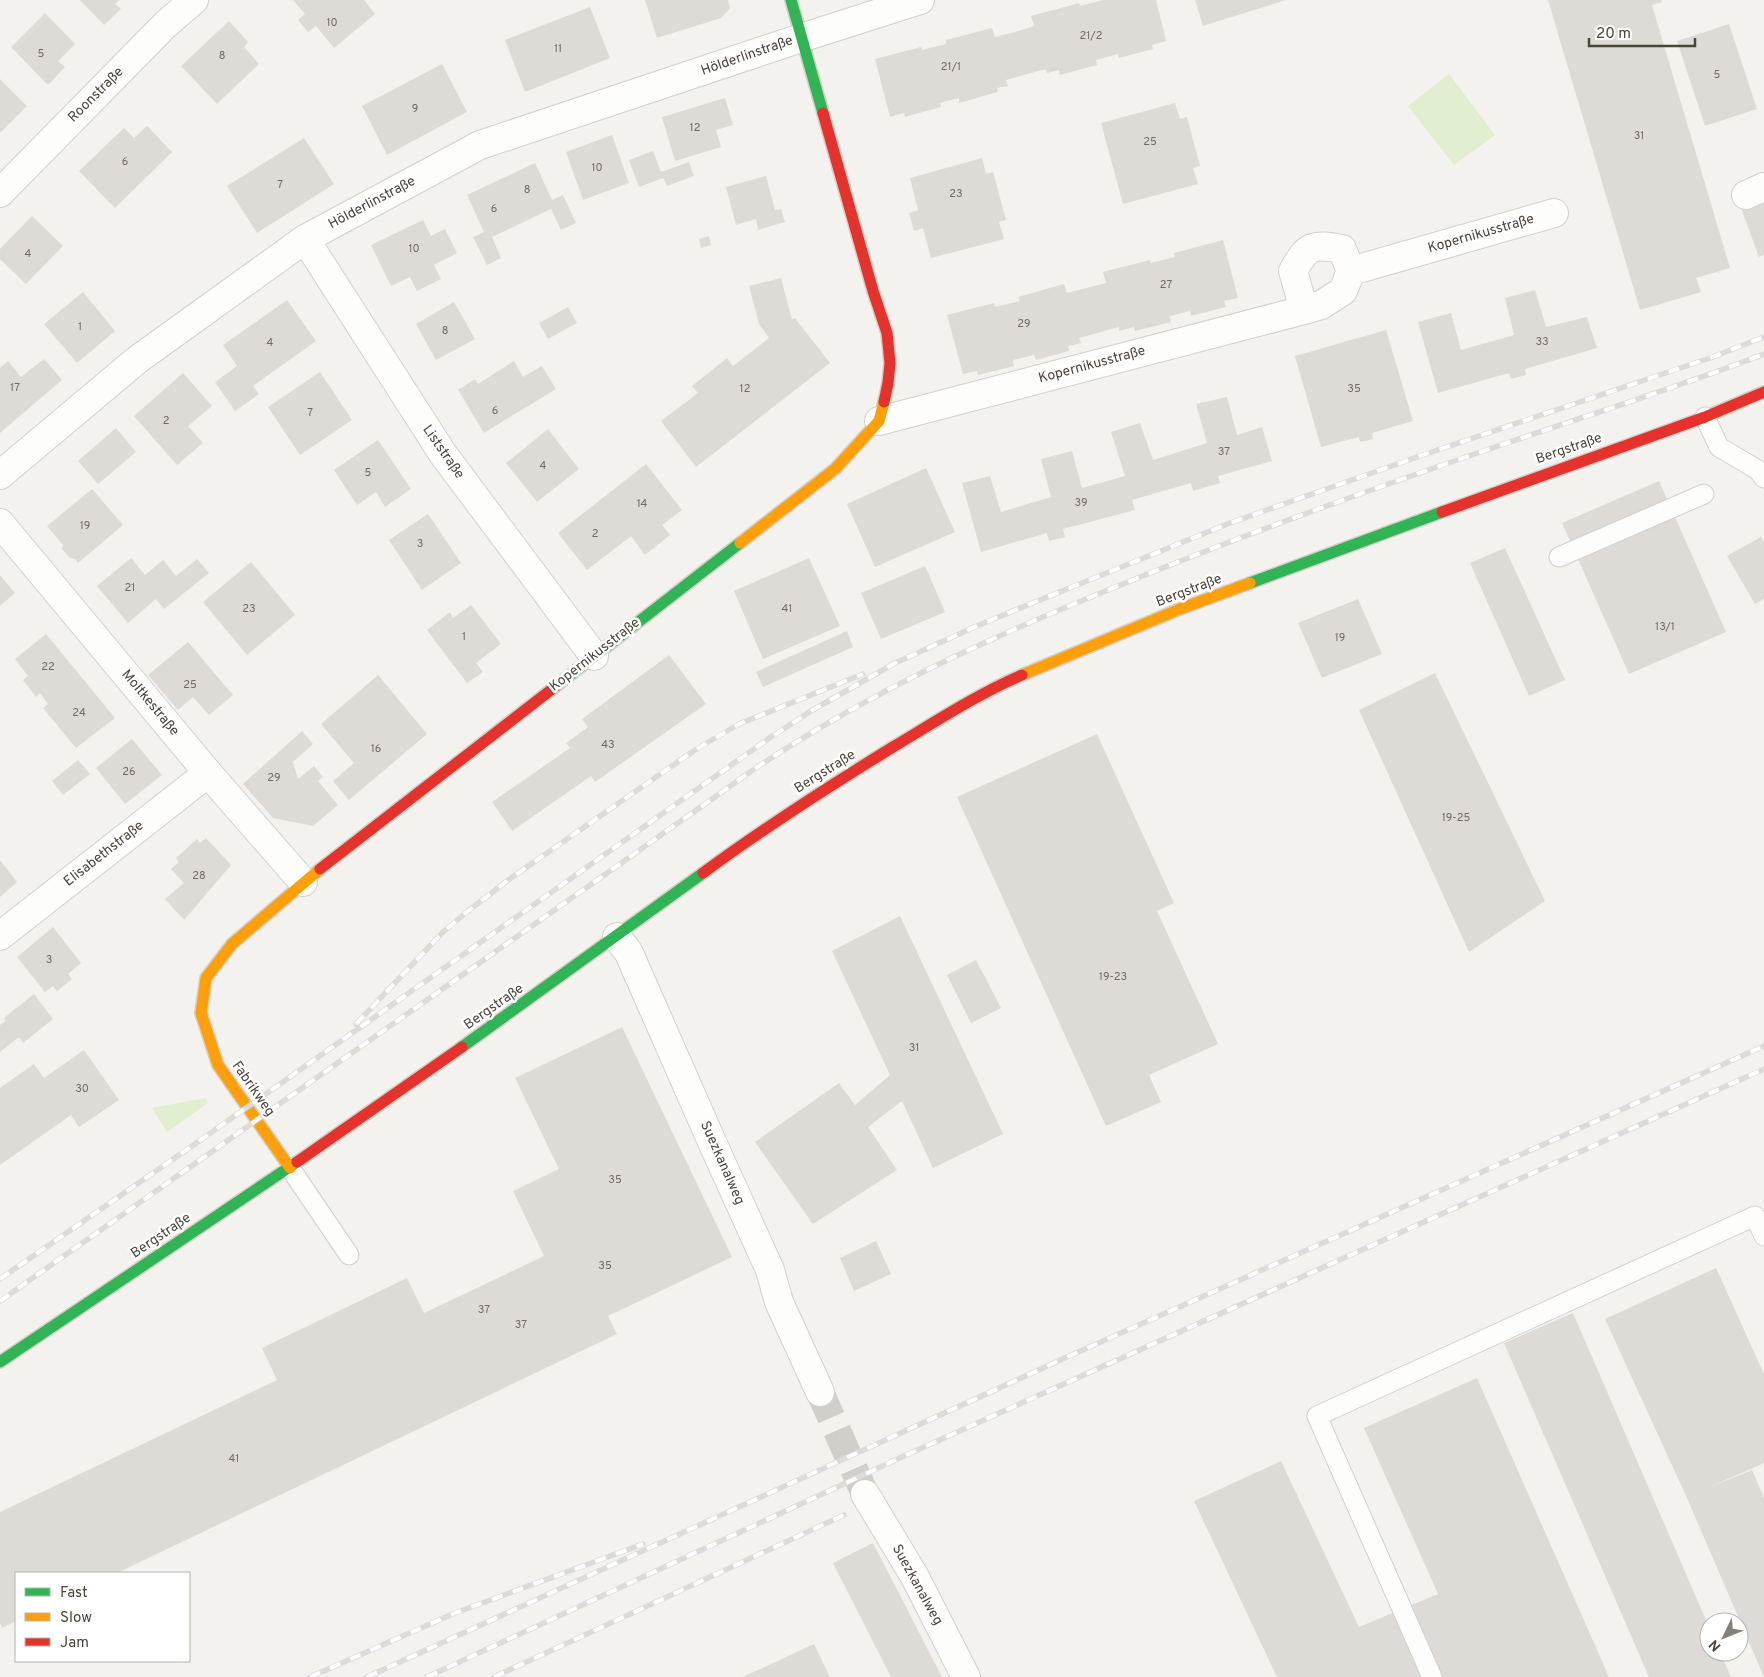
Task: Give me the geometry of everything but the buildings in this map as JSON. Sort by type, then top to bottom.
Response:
[{"type":"main road","name":"Kopernikusstraße","points":[[303,882],[835,469],[879,421],[888,383],[890,363],[887,333],[870,281],[791,0]]},
{"type":"main road","name":"Bergstraße","points":[[0,1362],[290,1168],[617,937],[751,838],[960,706],[1018,677],[1180,609],[1530,479],[1705,417],[1764,392]]},
{"type":"main road","name":"Fabrikweg","points":[[290,1168],[218,1065],[201,1013],[206,978],[232,944],[303,882]]},
{"type":"street","name":"Roonstraße","points":[[0,193],[166,24],[194,0]]},
{"type":"street","name":"Hölderlinstraße","points":[[0,475],[137,360],[304,239],[480,145],[920,0]]},
{"type":"street","name":"Kopernikusstraße","points":[[879,421],[1321,305],[1343,291],[1351,271],[1554,213]]},
{"type":"street","name":"Liststraße","points":[[304,239],[443,454],[594,656]]},
{"type":"street","points":[[1304,310],[1293,271],[1303,254],[1320,245],[1342,249],[1351,271]]},
{"type":"street","name":"Moltkestraße","points":[[0,523],[208,773],[303,882]]},
{"type":"street","name":"Elisabethstraße","points":[[0,936],[208,773]]},
{"type":"street","name":"Suezkanalweg","points":[[617,937],[629,953],[770,1270],[779,1302],[820,1392]]},
{"type":"street","name":"Suezkanalweg","points":[[865,1494],[915,1578],[966,1677]]},
{"type":"lane","points":[[1705,417],[1719,446],[1758,470],[1764,478]]},
{"type":"lane","points":[[1559,557],[1704,494]]},
{"type":"lane","points":[[290,1168],[349,1255]]},
{"type":"lane","points":[[1432,1677],[1317,1416],[1760,1213],[1764,1236]]},
{"type":"green space","points":[[1449,74],[1495,135],[1454,165],[1408,106]]},
{"type":"green space","points":[[205,1098],[208,1103],[167,1132],[152,1108]]},
{"type":"tunnel","points":[[820,1392],[865,1494]]},
{"type":"railway","points":[[0,1279],[205,1137],[771,737],[811,711],[895,663],[979,625],[1230,523],[1417,457],[1710,358],[1764,337]]},
{"type":"railway","points":[[0,1301],[756,768],[800,740],[889,689],[1028,623],[1219,546],[1364,493],[1764,354]]},
{"type":"railway","points":[[356,1024],[443,932],[468,911],[511,878],[695,750],[739,724],[863,674]]},
{"type":"railway","points":[[367,1677],[1056,1362],[1764,1046]]},
{"type":"railway","points":[[427,1677],[915,1451],[1764,1069]]},
{"type":"railway","points":[[494,1677],[844,1515]]},
{"type":"railway","points":[[310,1677],[455,1613],[643,1544]]},
{"type":"traffic: fast","points":[[791,0],[823,113]]},
{"type":"traffic: fast","points":[[1250,583],[1442,512]]},
{"type":"traffic: fast","points":[[556,686],[740,543]]},
{"type":"traffic: fast","points":[[462,1047],[703,873]]},
{"type":"traffic: fast","points":[[0,1362],[297,1162]]},
{"type":"traffic: slow","points":[[740,543],[835,469],[879,421],[884,402]]},
{"type":"traffic: slow","points":[[1022,675],[1180,609],[1250,583]]},
{"type":"traffic: slow","points":[[290,1168],[218,1065],[201,1013],[206,978],[232,944],[320,869]]},
{"type":"traffic: jam","points":[[823,113],[873,291],[887,333],[890,363],[884,402]]},
{"type":"traffic: jam","points":[[1442,512],[1705,417],[1764,392]]},
{"type":"traffic: jam","points":[[703,873],[773,824],[869,762],[972,700],[1022,675]]},
{"type":"traffic: jam","points":[[320,869],[556,686]]},
{"type":"traffic: jam","points":[[297,1162],[462,1047]]}]
